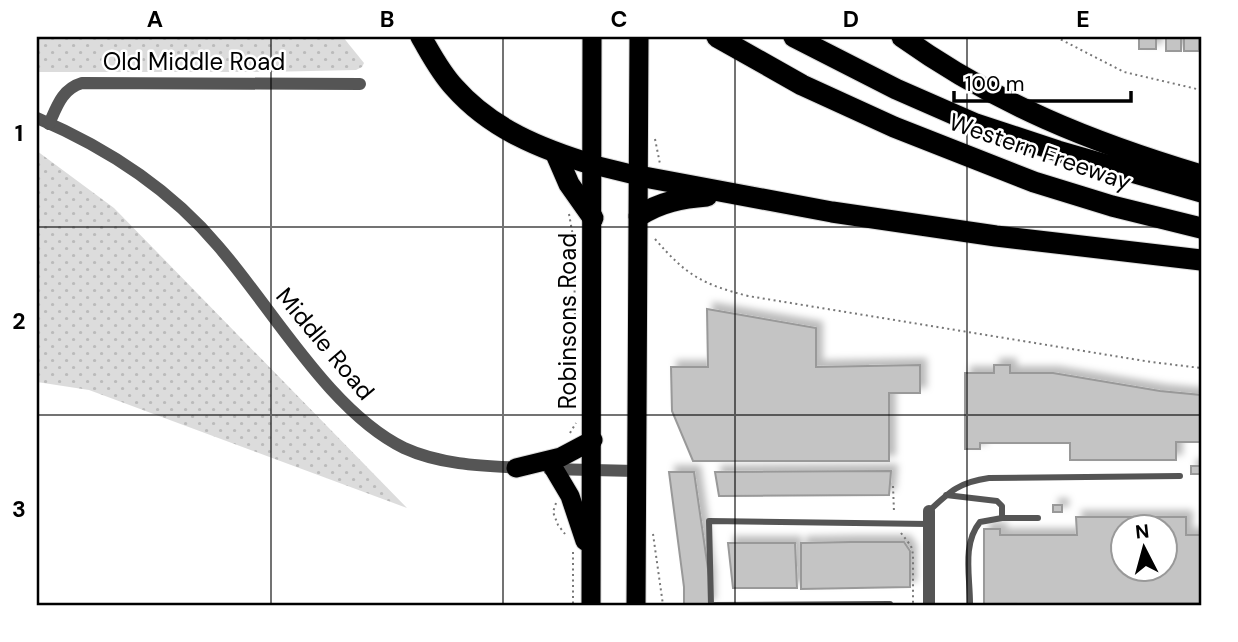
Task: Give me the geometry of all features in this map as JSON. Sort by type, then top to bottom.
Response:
[{"type":"highway","points":[[421,37],[452,86],[491,120],[556,154],[594,165],[832,212],[996,236],[1201,260]]},
{"type":"highway","name":"Robinsons Road","points":[[591,605],[594,165],[592,37]]},
{"type":"highway","points":[[636,605],[639,37]]},
{"type":"highway","name":"Western Freeway","points":[[716,37],[802,85],[894,127],[1034,182],[1112,206],[1201,228]]},
{"type":"highway","name":"Western Freeway","points":[[794,37],[895,89],[976,124],[1058,151],[1201,192]]},
{"type":"highway","points":[[902,37],[981,89],[1046,121],[1201,175]]},
{"type":"highway","points":[[556,154],[569,184],[593,218]]},
{"type":"highway","points":[[639,216],[674,200],[708,196],[748,197]]},
{"type":"highway","points":[[516,467],[561,457],[593,440]]},
{"type":"highway","points":[[554,469],[568,492],[591,562]]},
{"type":"street","name":"Old Middle Road","points":[[49,124],[62,97],[68,90],[82,83],[360,84]]},
{"type":"street","name":"Middle Road","points":[[37,118],[117,160],[180,207],[218,246],[340,399],[370,427],[404,448],[441,460],[516,467],[636,471]]},
{"type":"street","points":[[929,510],[929,605]]},
{"type":"lane","points":[[929,510],[953,489],[970,481],[989,478],[1180,476]]},
{"type":"lane","points":[[946,495],[998,501],[1002,506],[1002,518]]},
{"type":"lane","points":[[970,603],[969,542],[972,532],[980,522],[1002,518],[1038,518]]},
{"type":"lane","points":[[890,604],[711,605],[709,521],[929,524]]},
{"type":"path","points":[[1056,37],[1124,72],[1201,90]]},
{"type":"path","points":[[653,236],[690,275],[715,287],[748,296],[1201,368]]},
{"type":"path","points":[[893,486],[894,515]]},
{"type":"path","points":[[568,492],[555,504],[553,512],[558,525],[568,537]]},
{"type":"path","points":[[895,527],[911,546],[913,554],[912,605]]},
{"type":"path","points":[[573,550],[573,605]]},
{"type":"shaded area","points":[[37,37],[343,37],[364,63],[356,70],[37,72]]},
{"type":"shaded area","points":[[37,151],[114,208],[407,508],[89,390],[37,382]]},
{"type":"building","points":[[1139,37],[1156,37],[1156,49],[1139,49]]},
{"type":"building","points":[[1166,37],[1181,37],[1181,51],[1166,51]]},
{"type":"building","points":[[1184,37],[1199,37],[1199,51],[1184,51]]},
{"type":"building","points":[[707,309],[816,328],[816,367],[920,365],[920,393],[889,393],[889,461],[693,461],[672,411],[671,367],[708,367]]},
{"type":"building","points":[[994,365],[1010,365],[1010,373],[1053,373],[1201,395],[1201,442],[1176,442],[1176,460],[1070,460],[1070,443],[980,443],[980,449],[965,449],[965,373],[994,373]]},
{"type":"building","points":[[1191,466],[1200,466],[1200,474],[1191,474]]},
{"type":"building","points":[[891,471],[889,495],[719,496],[715,472]]},
{"type":"building","points":[[669,472],[694,472],[709,576],[709,605],[684,605]]},
{"type":"building","points":[[1053,505],[1062,505],[1062,512],[1053,512]]},
{"type":"building","points":[[1076,517],[1108,517],[1108,582],[1178,582],[1178,517],[1186,517],[1186,535],[1201,535],[1201,603],[984,604],[984,529],[1000,529],[1000,535],[1077,535]]},
{"type":"building","points":[[904,542],[910,551],[910,587],[801,589],[801,543]]},
{"type":"building","points":[[728,543],[795,543],[797,588],[733,588]]}]
